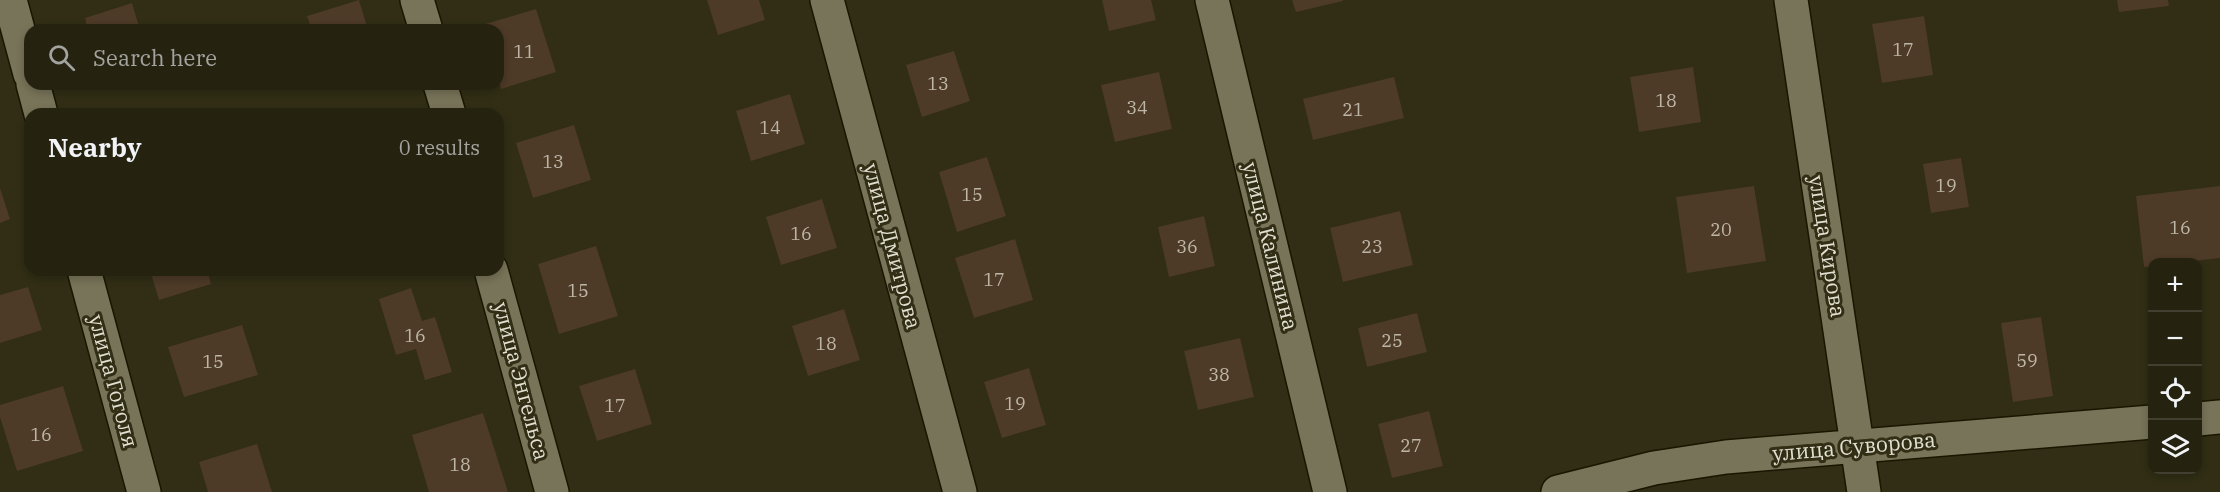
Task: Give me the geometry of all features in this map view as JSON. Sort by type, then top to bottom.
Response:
[{"type":"street","points":[[10,0],[24,52]]},
{"type":"street","points":[[417,0],[424,24]]},
{"type":"street","name":"улица Дмитрова","points":[[827,0],[960,492]]},
{"type":"street","name":"улица Калинина","points":[[1212,0],[1330,492]]},
{"type":"street","name":"улица Кирова","points":[[1791,0],[1864,492]]},
{"type":"street","points":[[35,90],[39,108]]},
{"type":"street","points":[[442,90],[446,108]]},
{"type":"street","name":"улица Гоголя","points":[[86,276],[144,492]]},
{"type":"street","name":"улица Энгельса","points":[[493,276],[552,492]]},
{"type":"street","points":[[2202,419],[2220,417]]},
{"type":"street","name":"улица Суворова","points":[[1558,492],[1687,462],[1858,445],[2148,422]]},
{"type":"building","points":[[359,0],[366,24],[310,24],[307,16]]},
{"type":"building","points":[[707,0],[759,0],[765,20],[718,35]]},
{"type":"building","points":[[1102,0],[1151,0],[1156,20],[1109,31]]},
{"type":"building","points":[[1292,0],[1343,0],[1343,1],[1296,12]]},
{"type":"building","points":[[2117,0],[2168,0],[2169,6],[2119,12]]},
{"type":"building","points":[[132,3],[138,24],[86,24],[85,18]]},
{"type":"building","points":[[536,9],[556,72],[504,88],[504,24],[485,24]]},
{"type":"building","points":[[1924,16],[1933,75],[1882,83],[1872,24]]},
{"type":"building","points":[[954,51],[970,101],[922,117],[906,65]]},
{"type":"building","points":[[1693,67],[1701,122],[1639,132],[1630,77]]},
{"type":"building","points":[[1159,72],[1172,129],[1115,142],[1101,85]]},
{"type":"building","points":[[1394,77],[1404,118],[1313,140],[1303,99]]},
{"type":"building","points":[[790,94],[805,144],[751,161],[736,111]]},
{"type":"building","points":[[574,125],[591,180],[533,198],[516,143]]},
{"type":"building","points":[[987,157],[1006,216],[957,232],[939,172]]},
{"type":"building","points":[[1961,158],[1969,207],[1931,213],[1923,164]]},
{"type":"building","points":[[1754,186],[1766,261],[1687,273],[1676,197]]},
{"type":"building","points":[[2220,186],[2220,258],[2202,260],[2202,258],[2148,258],[2148,266],[2144,267],[2136,196]]},
{"type":"building","points":[[0,188],[10,219],[0,223]]},
{"type":"building","points":[[822,199],[837,248],[781,265],[766,217]]},
{"type":"building","points":[[1400,211],[1413,265],[1343,282],[1330,228]]},
{"type":"building","points":[[1204,216],[1215,266],[1169,277],[1158,227]]},
{"type":"building","points":[[1015,239],[1033,300],[974,318],[955,258]]},
{"type":"building","points":[[596,246],[618,316],[559,334],[538,264]]},
{"type":"building","points":[[152,276],[209,276],[211,284],[159,300]]},
{"type":"building","points":[[28,287],[42,330],[0,343],[0,295]]},
{"type":"building","points":[[411,288],[422,321],[435,317],[452,372],[425,380],[416,349],[396,355],[379,299]]},
{"type":"building","points":[[844,309],[860,360],[808,376],[792,326]]},
{"type":"building","points":[[1417,313],[1427,352],[1367,367],[1358,328]]},
{"type":"building","points":[[2041,317],[2053,396],[2013,402],[2001,323]]},
{"type":"building","points":[[242,325],[258,375],[184,397],[168,347]]},
{"type":"building","points":[[1240,338],[1254,397],[1198,410],[1184,351]]},
{"type":"building","points":[[1029,368],[1046,425],[1002,438],[984,382]]},
{"type":"building","points":[[635,369],[652,424],[597,441],[579,386]]},
{"type":"building","points":[[63,386],[83,451],[17,471],[0,417],[0,405]]},
{"type":"building","points":[[1429,411],[1443,466],[1392,478],[1378,424]]},
{"type":"building","points":[[483,413],[508,492],[429,492],[412,435]]},
{"type":"building","points":[[257,444],[272,492],[208,492],[199,462]]}]
